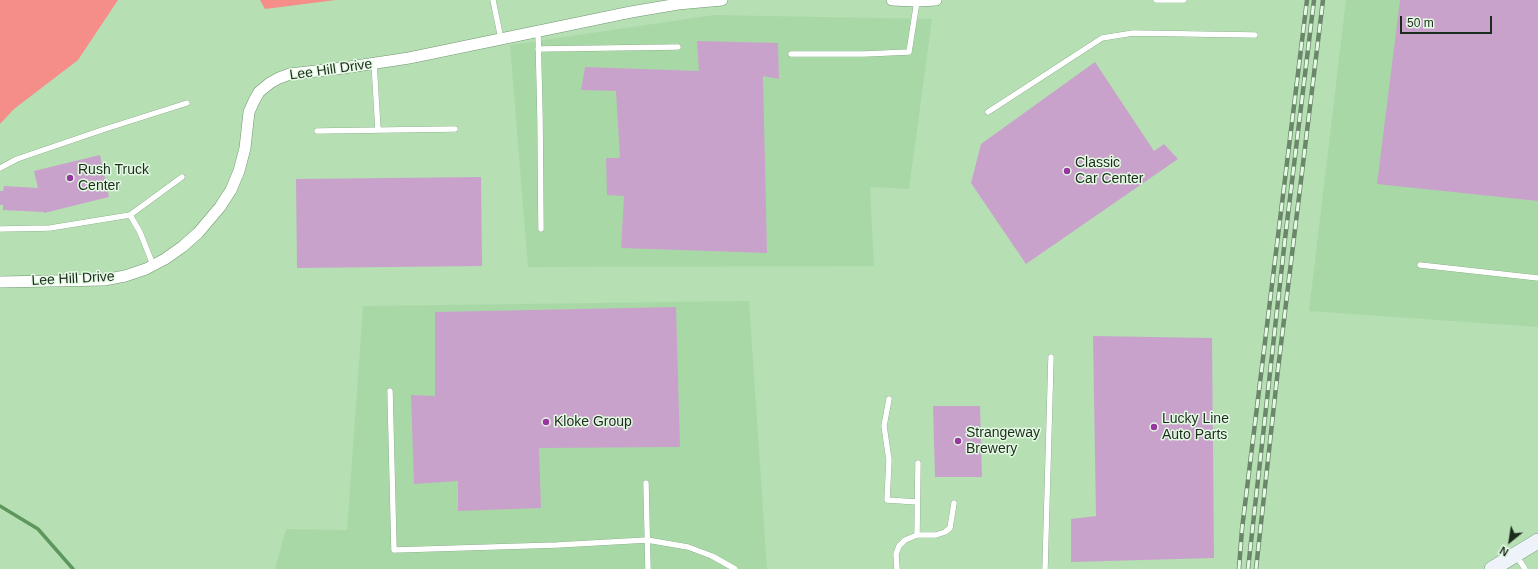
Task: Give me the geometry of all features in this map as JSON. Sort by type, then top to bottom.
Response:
[{"type":"main road","points":[[1492,569],[1538,541]]},
{"type":"street","name":"Lee Hill Drive","points":[[0,282],[104,280],[125,276],[165,260],[198,233],[220,207],[227,196],[239,171],[245,148],[249,112],[259,92],[279,78],[290,74],[374,64],[408,58],[631,12],[678,4],[722,0]]},
{"type":"street","points":[[892,0],[936,0]]},
{"type":"lane","points":[[493,0],[502,39]]},
{"type":"lane","points":[[1156,0],[1184,0]]},
{"type":"lane","points":[[791,54],[864,54],[909,52],[917,1]]},
{"type":"lane","points":[[538,32],[541,229]]},
{"type":"lane","points":[[988,112],[1102,38],[1133,33],[1255,35]]},
{"type":"lane","points":[[538,49],[678,47]]},
{"type":"lane","points":[[374,64],[378,130]]},
{"type":"lane","points":[[0,168],[25,157],[187,103]]},
{"type":"lane","points":[[318,131],[455,129]]},
{"type":"lane","points":[[0,229],[50,228],[130,215],[182,177]]},
{"type":"lane","points":[[130,215],[140,232],[153,265]]},
{"type":"lane","points":[[1420,265],[1538,278]]},
{"type":"lane","points":[[1045,569],[1051,357]]},
{"type":"lane","points":[[390,391],[394,550],[557,545],[647,540],[688,547],[712,556],[735,569]]},
{"type":"lane","points":[[889,399],[884,426],[889,460],[887,500],[917,502]]},
{"type":"lane","points":[[917,534],[918,463]]},
{"type":"lane","points":[[646,483],[648,569]]},
{"type":"lane","points":[[897,569],[896,554],[899,546],[905,540],[917,534],[936,535],[945,532],[950,528],[954,503]]},
{"type":"lane","points":[[1516,555],[1525,569]]},
{"type":"shaded area","points":[[0,0],[118,0],[78,60],[14,109],[0,124]]},
{"type":"shaded area","points":[[260,0],[336,0],[265,9]]},
{"type":"shaded area","points":[[1346,0],[1538,0],[1538,327],[1309,311]]},
{"type":"shaded area","points":[[714,15],[932,19],[909,189],[870,187],[874,266],[528,267],[510,45]]},
{"type":"shaded area","points":[[749,301],[767,569],[275,569],[286,529],[347,530],[363,306]]},
{"type":"building","points":[[1400,0],[1538,0],[1538,201],[1377,184]]},
{"type":"building","points":[[697,41],[778,43],[779,79],[763,76],[767,253],[621,248],[624,196],[607,195],[606,158],[620,158],[616,91],[581,90],[585,67],[699,71]]},
{"type":"building","name":"Classic Car Center","points":[[1095,62],[1154,151],[1164,144],[1178,159],[1026,264],[971,183],[981,144]]},
{"type":"building","name":"Rush Truck Center","points":[[100,155],[109,197],[44,213],[3,210],[3,205],[0,205],[0,191],[3,191],[4,186],[38,188],[34,171]]},
{"type":"building","points":[[481,177],[482,266],[297,268],[296,179]]},
{"type":"building","name":"Kloke Group","points":[[676,307],[680,447],[539,448],[541,508],[458,511],[458,481],[414,484],[411,395],[435,396],[435,312]]},
{"type":"building","name":"Lucky Line Auto Parts","points":[[1093,336],[1212,338],[1214,558],[1071,562],[1071,519],[1096,516]]},
{"type":"building","name":"Strangeway Brewery","points":[[933,406],[980,406],[982,477],[935,477]]},
{"type":"waterway","points":[[0,506],[38,529],[73,569]]},
{"type":"railway","points":[[1239,569],[1242,529],[1307,0]]},
{"type":"railway","points":[[1248,569],[1285,239],[1314,0]]},
{"type":"railway","points":[[1256,569],[1278,369],[1323,0]]},
{"type":"place","name":"Classic Car Center","points":[[1067,171]]},
{"type":"place","name":"Rush Truck Center","points":[[70,178]]},
{"type":"place","name":"Kloke Group","points":[[546,422]]},
{"type":"place","name":"Lucky Line Auto Parts","points":[[1154,427]]},
{"type":"place","name":"Strangeway Brewery","points":[[958,441]]}]
